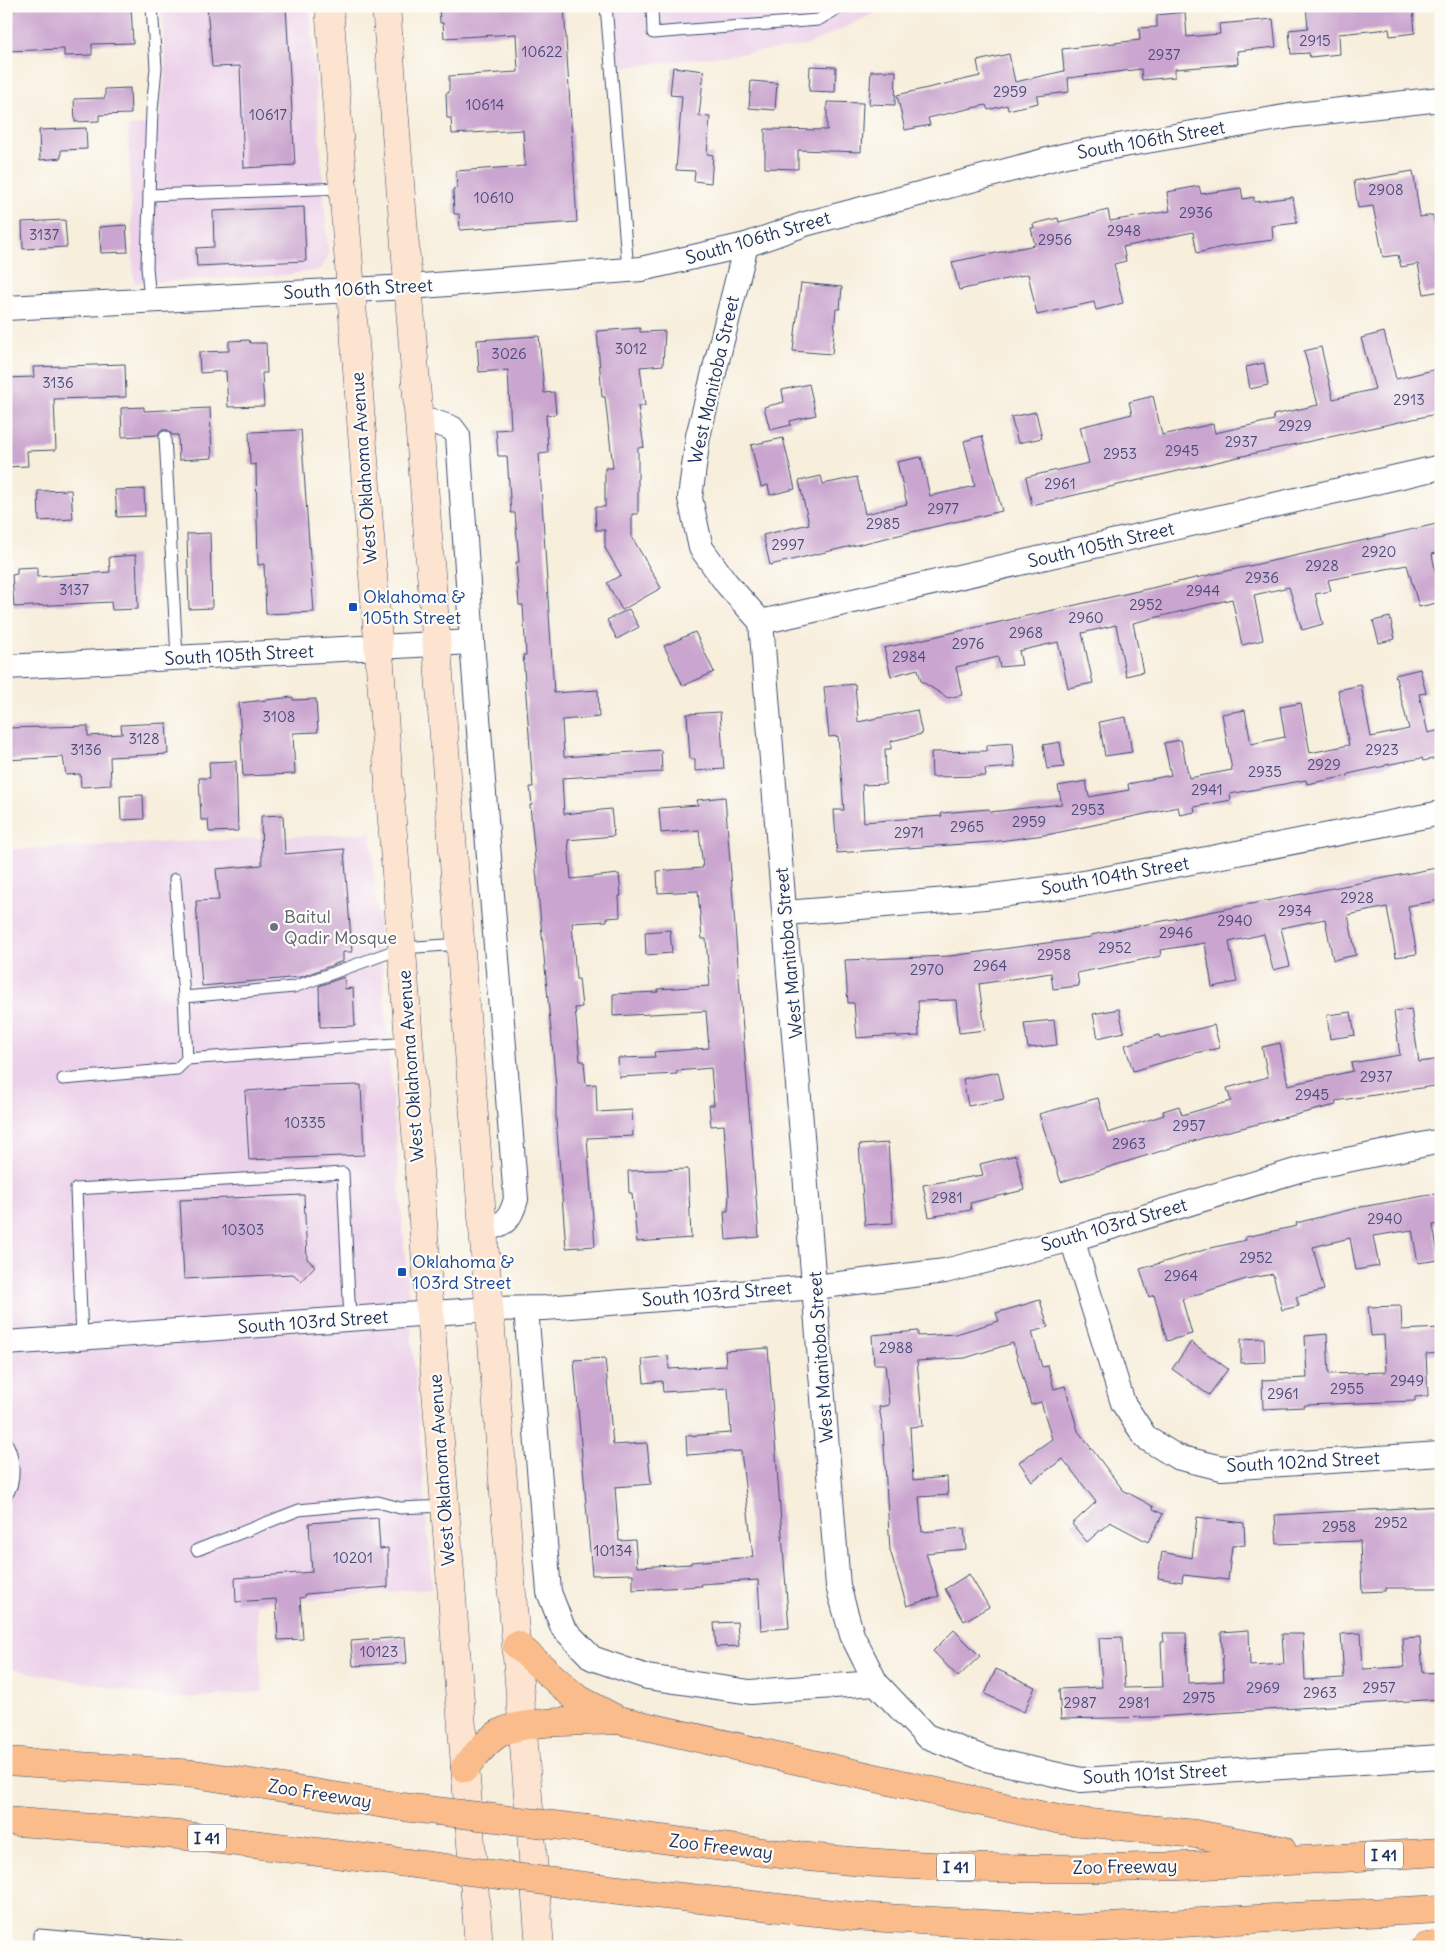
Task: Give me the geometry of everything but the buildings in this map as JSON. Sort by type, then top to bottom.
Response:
[{"type":"highway","points":[[517,1645],[575,1697],[618,1720],[1062,1820],[1196,1834],[1327,1859]]},
{"type":"highway","points":[[465,1768],[486,1744],[503,1731],[522,1726],[618,1720]]},
{"type":"highway","name":"Zoo Freeway","points":[[6,1761],[195,1774],[403,1807],[787,1856],[933,1866],[1106,1870],[1441,1852]]},
{"type":"highway","name":"I 41","points":[[6,1821],[179,1835],[592,1887],[852,1916],[1070,1929],[1441,1909]]},
{"type":"highway","points":[[1426,1947],[1441,1945]]},
{"type":"main road","name":"West Oklahoma Avenue","points":[[329,6],[479,1947]]},
{"type":"main road","points":[[386,6],[540,1947]]},
{"type":"street","name":"South 106th Street","points":[[6,308],[409,287],[628,270],[746,245],[805,224],[1066,155],[1296,115],[1441,99]]},
{"type":"street","name":"West Manitoba Street","points":[[746,245],[698,436],[690,498],[701,548],[727,584],[762,622],[838,1586],[852,1635],[876,1683]]},
{"type":"street","points":[[419,417],[452,428],[458,436],[472,642],[516,1199],[511,1217],[500,1225],[484,1230]]},
{"type":"street","name":"South 105th Street","points":[[762,622],[1441,467]]},
{"type":"street","name":"South 105th Street","points":[[6,667],[472,642]]},
{"type":"street","name":"South 104th Street","points":[[786,913],[984,897],[1068,886],[1441,813]]},
{"type":"street","name":"South 103rd Street","points":[[6,1343],[430,1315],[490,1309],[526,1309],[815,1286],[945,1271],[1072,1239],[1302,1169],[1441,1141]]},
{"type":"street","name":"South 102nd Street","points":[[1072,1239],[1123,1403],[1146,1438],[1177,1457],[1222,1468],[1441,1454]]},
{"type":"street","points":[[526,1309],[549,1592],[563,1628],[592,1658],[647,1677],[750,1692],[876,1683]]},
{"type":"street","name":"South 101st Street","points":[[876,1683],[926,1736],[986,1759],[1081,1780],[1441,1757]]},
{"type":"lane","points":[[150,301],[147,267],[152,110],[156,68],[152,6]]},
{"type":"lane","points":[[606,6],[628,270]]},
{"type":"lane","points":[[652,6],[653,33],[818,20],[842,6]]},
{"type":"lane","points":[[149,195],[343,188]]},
{"type":"lane","points":[[165,437],[177,658]]},
{"type":"lane","points":[[176,879],[187,1059]]},
{"type":"lane","points":[[184,997],[294,987],[402,948],[461,944]]},
{"type":"lane","points":[[63,1079],[177,1069],[187,1059],[409,1043]]},
{"type":"lane","points":[[82,1338],[76,1189],[343,1173],[350,1320]]},
{"type":"lane","points":[[6,1442],[11,1450],[12,1483],[6,1495]]},
{"type":"lane","points":[[197,1550],[299,1510],[378,1502],[400,1508],[445,1506]]},
{"type":"lane","points":[[39,1947],[39,1935],[179,1947]]},
{"type":"shaded area","points":[[161,6],[310,6],[328,251],[328,258],[319,270],[284,275],[134,283],[128,126],[158,124],[166,72]]},
{"type":"shaded area","points":[[613,6],[890,6],[805,46],[617,68]]},
{"type":"shaded area","points":[[371,833],[432,1588],[256,1604],[263,1692],[172,1699],[6,1668],[6,850]]},
{"type":"place","name":"Oklahoma & 105th Street","points":[[353,607]]},
{"type":"place","name":"Baitul Qadir Mosque","points":[[274,927]]},
{"type":"place","name":"Oklahoma & 103rd Street","points":[[402,1272]]}]
